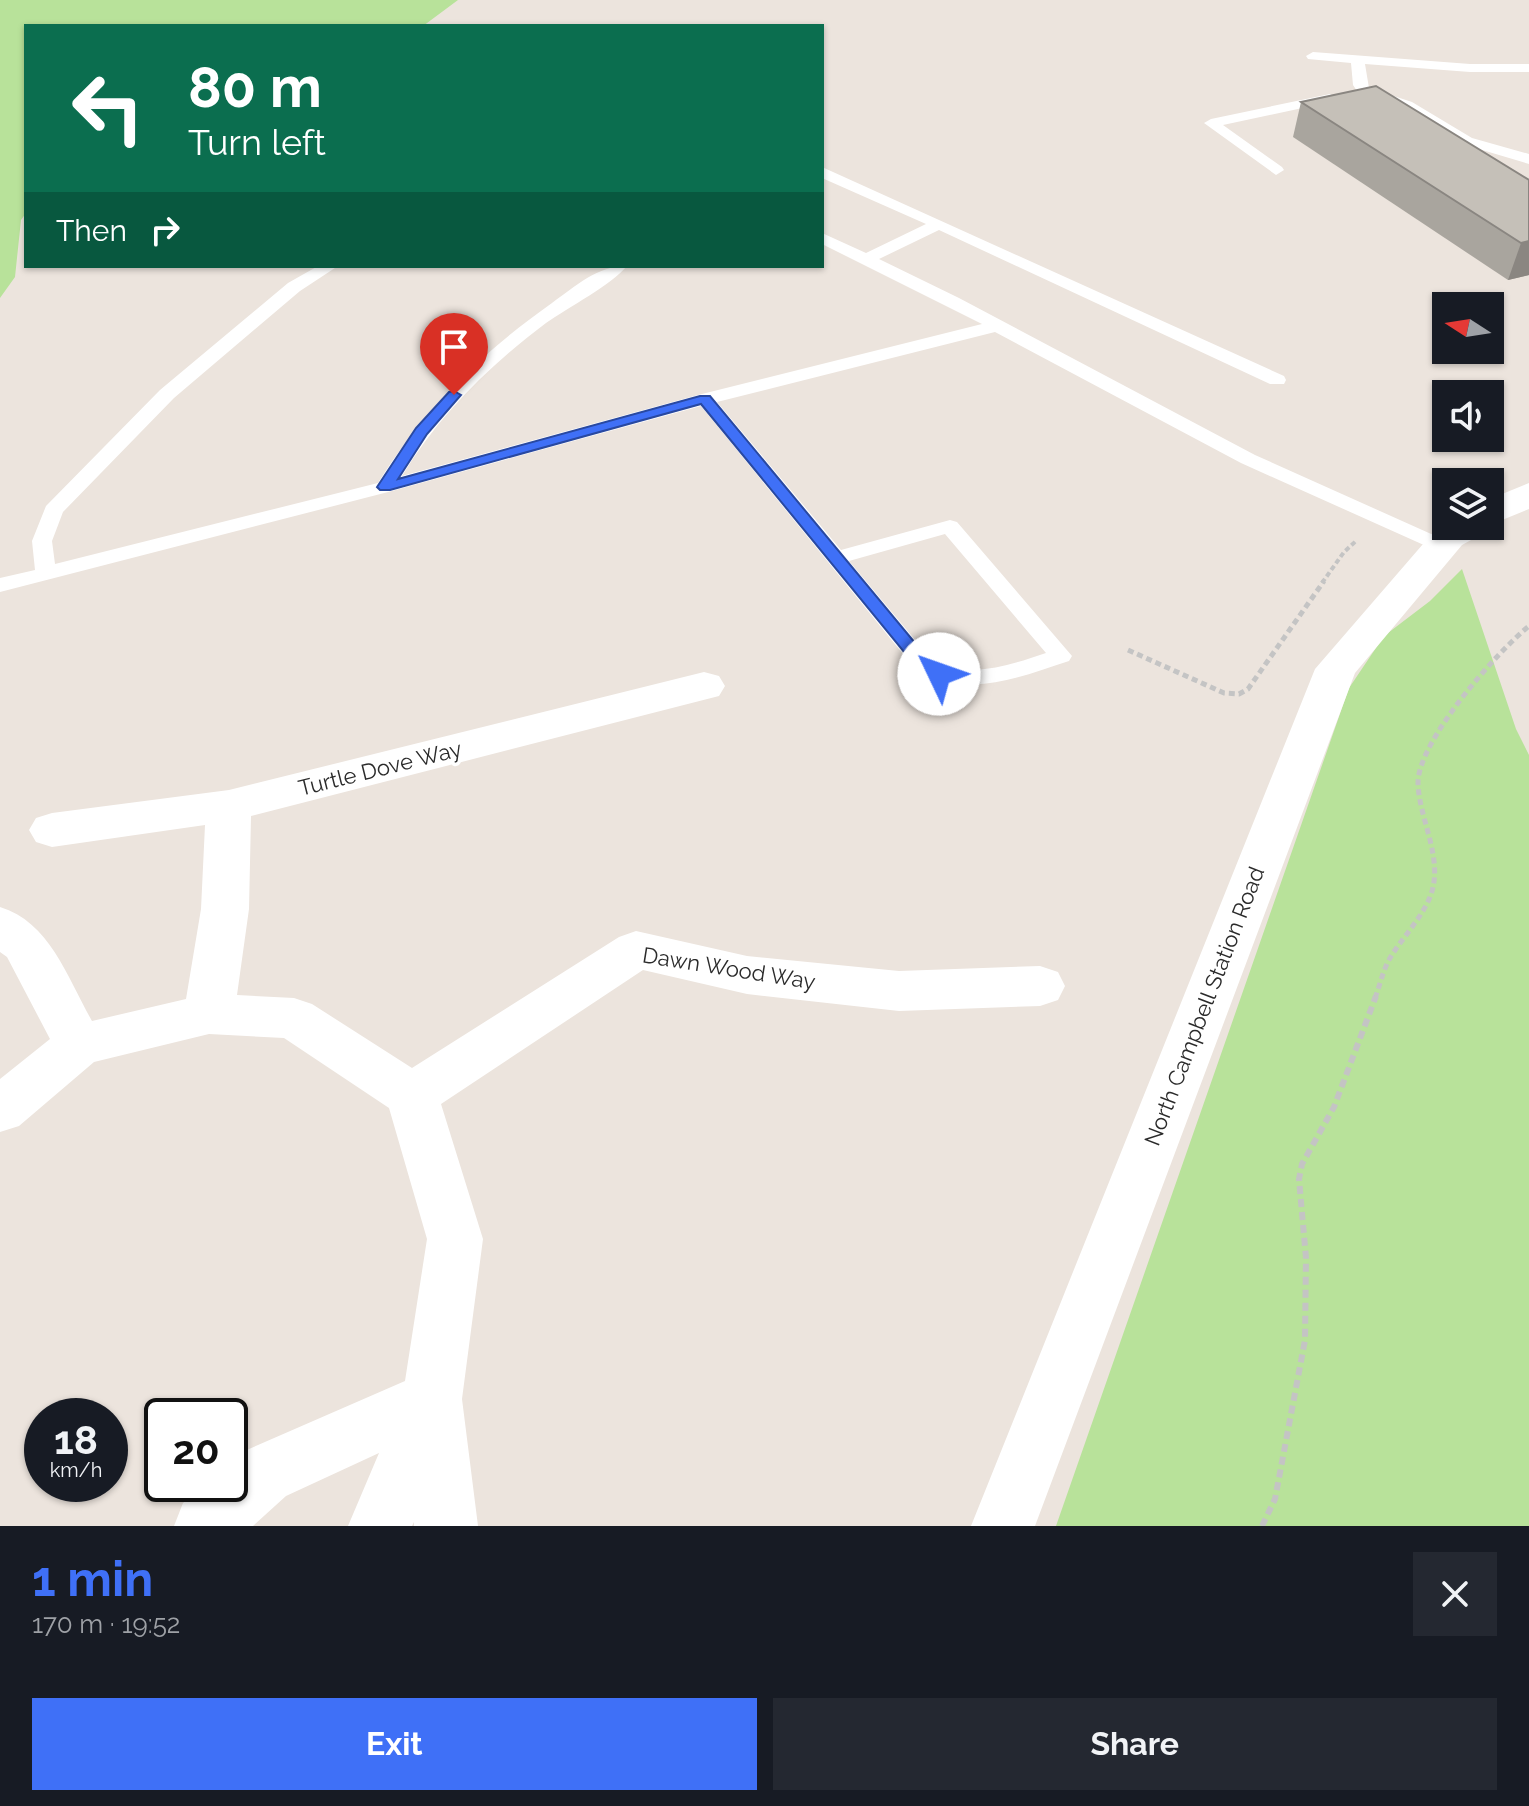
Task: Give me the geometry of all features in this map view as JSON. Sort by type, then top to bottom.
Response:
[{"type":"street","points":[[1504,507],[1529,494]]},
{"type":"street","name":"North Campbell Station Road","points":[[1003,1526],[1336,669],[1451,540]]},
{"type":"street","name":"Turtle Dove Way","points":[[52,830],[229,806],[704,686]]},
{"type":"street","points":[[209,1014],[225,909],[229,806]]},
{"type":"street","points":[[0,925],[24,944],[79,1045]]},
{"type":"street","name":"Dawn Wood Way","points":[[412,1095],[636,950],[747,975],[899,991],[1040,986]]},
{"type":"street","points":[[0,1110],[79,1045],[209,1014],[294,1018],[412,1095],[455,1239],[432,1399],[380,1526]]},
{"type":"street","points":[[206,1526],[264,1474],[432,1399]]},
{"type":"street","points":[[432,1399],[446,1526]]},
{"type":"lane","points":[[1313,56],[1470,68],[1529,68]]},
{"type":"lane","points":[[1357,58],[1360,85],[1364,91]]},
{"type":"lane","points":[[1276,170],[1211,123],[1364,91],[1407,105],[1467,141],[1529,159]]},
{"type":"lane","points":[[1467,141],[1487,166]]},
{"type":"lane","points":[[824,173],[1277,380]]},
{"type":"lane","points":[[866,259],[939,224]]},
{"type":"lane","points":[[824,239],[997,326],[1248,459],[1381,520],[1432,531]]},
{"type":"lane","points":[[46,574],[42,541],[53,510],[167,394],[294,287],[327,268]]},
{"type":"lane","points":[[385,487],[421,431],[470,377],[528,327],[616,268]]},
{"type":"lane","points":[[0,585],[385,487],[705,399],[997,326]]},
{"type":"lane","points":[[705,399],[835,558],[924,665],[939,674],[959,679],[985,679],[1061,656],[950,526],[835,558]]},
{"type":"path","points":[[1128,650],[1224,693],[1239,694],[1248,689],[1344,552],[1381,520]]},
{"type":"path","points":[[1262,1526],[1275,1499],[1305,1340],[1306,1258],[1299,1179],[1302,1164],[1334,1107],[1389,960],[1430,897],[1434,877],[1431,844],[1418,781],[1428,754],[1466,692],[1506,645],[1529,626]]},
{"type":"green space","points":[[0,0],[458,0],[426,24],[24,24],[24,216],[15,277],[0,298]]},
{"type":"green space","points":[[1462,569],[1516,729],[1529,755],[1529,1526],[1056,1526],[1349,688],[1384,636],[1430,601]]},
{"type":"building","points":[[1376,86],[1529,180],[1529,241],[1521,243],[1301,102]]},
{"type":"route","points":[[454,395],[421,431],[385,487],[705,399],[924,665],[939,674]]}]
